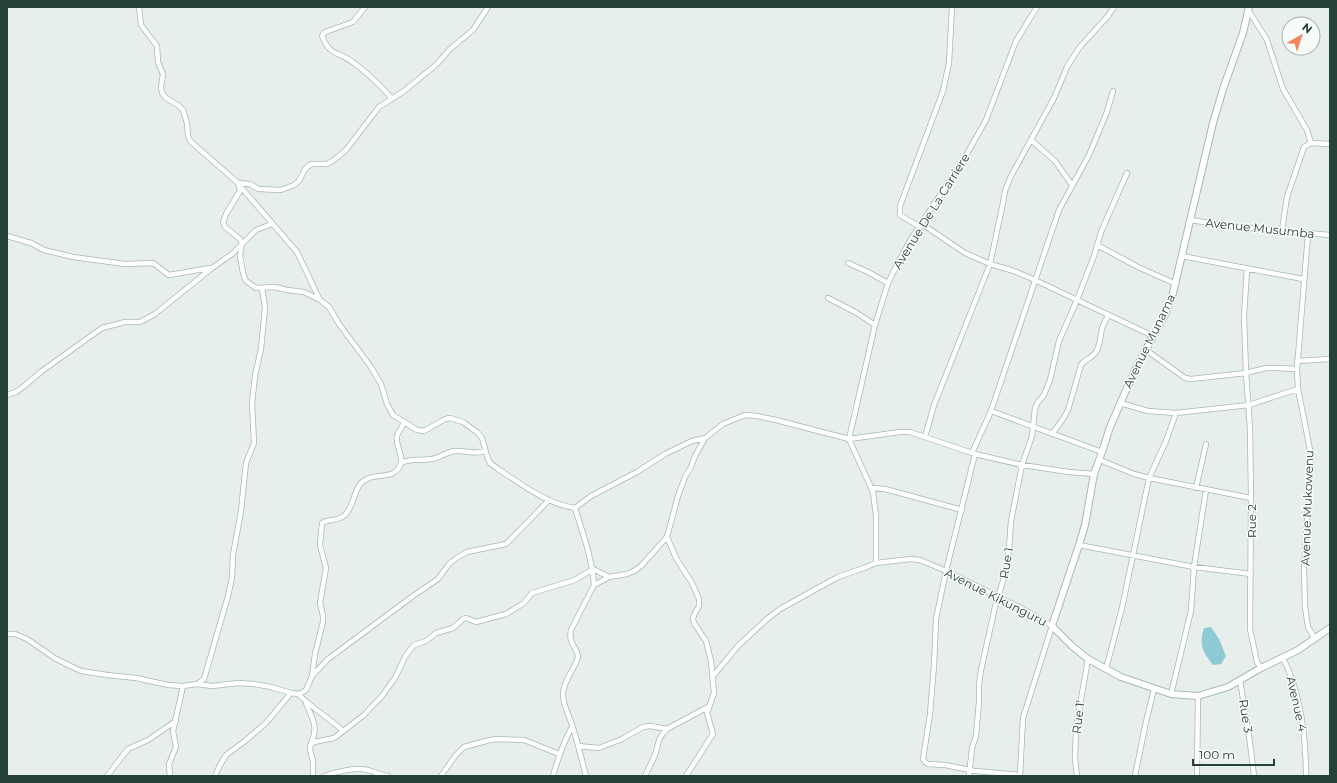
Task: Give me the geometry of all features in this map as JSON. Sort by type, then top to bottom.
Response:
[{"type":"street","points":[[139,7],[141,25],[158,46],[158,62],[163,74],[161,87],[162,93],[166,98],[178,105],[182,110],[187,123],[190,141],[238,183],[297,252],[320,300]]},
{"type":"street","points":[[365,7],[353,22],[328,31],[322,36],[331,51],[354,63],[386,91],[392,99]]},
{"type":"street","points":[[238,183],[250,184],[258,189],[281,190],[300,181],[305,170],[311,164],[327,164],[334,160],[346,150],[379,107],[404,91],[437,64],[450,49],[473,30],[488,7]]},
{"type":"street","points":[[952,7],[949,56],[943,91],[900,206],[900,215],[965,253],[990,264],[1014,271],[1035,280],[1153,336]]},
{"type":"street","name":"Avenue De La Carriere","points":[[849,439],[875,325],[888,283],[905,250],[964,159],[986,120],[1016,41],[1037,7]]},
{"type":"street","points":[[926,436],[934,405],[990,264],[1003,203],[1004,191],[1018,160],[1054,98],[1067,67],[1079,48],[1108,16],[1114,7]]},
{"type":"street","points":[[1249,9],[1267,40],[1283,89],[1307,130],[1311,143]]},
{"type":"street","name":"Avenue Munama","points":[[1052,626],[1085,525],[1094,474],[1110,427],[1134,372],[1166,312],[1176,284],[1213,123],[1223,89],[1243,33],[1249,9]]},
{"type":"street","points":[[1052,626],[1023,718],[1020,775],[970,770],[944,765],[928,764],[925,762],[923,759],[930,714],[936,619],[974,453],[991,411],[1059,210],[1089,155],[1107,112],[1113,91]]},
{"type":"street","points":[[1031,140],[1055,161],[1072,185]]},
{"type":"street","points":[[1282,230],[1287,197],[1304,147],[1311,143],[1330,144]]},
{"type":"street","name":"Rue 1","points":[[969,776],[972,748],[976,736],[978,684],[998,596],[1006,571],[1011,521],[1022,465],[1032,436],[1036,405],[1044,395],[1050,380],[1058,341],[1077,300],[1097,245],[1127,173]]},
{"type":"street","points":[[238,183],[240,191],[226,214],[223,222],[225,227],[236,234],[242,244],[240,256],[246,281],[256,288],[275,287],[304,292],[320,300],[330,308],[339,324],[371,368],[381,384],[387,404],[393,415],[417,430],[424,431],[445,419],[456,419],[478,433],[482,438],[490,463],[549,500],[567,507],[575,508],[591,496],[627,478],[666,454],[692,441],[704,438],[723,424],[745,415],[776,420],[849,439],[910,432],[974,453],[1022,465],[1068,472],[1094,474]]},
{"type":"street","name":"Avenue Musumba","points":[[1190,220],[1237,227],[1330,235]]},
{"type":"street","points":[[7,395],[16,392],[42,371],[102,328],[125,322],[140,322],[155,314],[212,268],[232,254],[256,230],[272,224]]},
{"type":"street","name":"Avenue Mukowenu","points":[[1308,234],[1303,279],[1297,369],[1298,389],[1311,455],[1304,568],[1305,607],[1308,627],[1315,638]]},
{"type":"street","points":[[7,236],[31,243],[44,250],[73,257],[125,264],[153,263],[169,275],[212,268]]},
{"type":"street","points":[[1097,245],[1138,267],[1176,284]]},
{"type":"street","points":[[1182,256],[1303,279]]},
{"type":"street","points":[[848,263],[888,283]]},
{"type":"street","name":"Rue 2","points":[[1246,269],[1244,316],[1246,373],[1249,405],[1251,498],[1250,629],[1257,662],[1261,668]]},
{"type":"street","points":[[197,684],[204,679],[228,596],[233,555],[242,504],[246,463],[254,443],[252,403],[255,376],[261,349],[265,308],[262,288]]},
{"type":"street","points":[[828,298],[858,313],[875,325]]},
{"type":"street","points":[[1052,434],[1064,419],[1081,365],[1096,351],[1100,330],[1109,315]]},
{"type":"street","points":[[1146,350],[1185,378],[1203,378],[1277,368],[1297,369]]},
{"type":"street","points":[[1297,361],[1330,359]]},
{"type":"street","points":[[1120,404],[1148,411],[1176,413],[1249,405],[1298,389]]},
{"type":"street","points":[[991,411],[1102,452]]},
{"type":"street","points":[[1106,669],[1122,608],[1149,478],[1166,442],[1176,413]]},
{"type":"street","points":[[7,634],[15,634],[27,639],[56,659],[81,670],[107,675],[183,686],[197,684],[212,686],[238,683],[271,687],[298,694],[306,690],[312,676],[315,654],[323,622],[320,603],[326,568],[320,545],[322,523],[341,518],[346,515],[351,507],[358,487],[363,481],[368,478],[388,476],[396,472],[401,463],[401,453],[397,443],[397,436],[404,423]]},
{"type":"street","points":[[586,776],[563,693],[568,676],[578,656],[572,645],[570,636],[573,624],[594,585],[609,576],[627,574],[634,571],[641,566],[667,537],[678,496],[685,477],[704,438]]},
{"type":"street","points":[[849,439],[872,488],[876,516],[876,563]]},
{"type":"street","points":[[1196,488],[1206,444]]},
{"type":"street","points":[[401,463],[407,460],[432,460],[453,451],[470,453],[485,451]]},
{"type":"street","points":[[1100,460],[1134,474],[1149,478],[1251,498]]},
{"type":"street","points":[[872,488],[885,489],[962,510]]},
{"type":"street","points":[[1171,694],[1191,611],[1194,567],[1206,490]]},
{"type":"street","points":[[312,676],[338,651],[438,579],[449,564],[458,557],[466,552],[506,544],[549,500]]},
{"type":"street","points":[[575,508],[590,555],[594,585]]},
{"type":"street","points":[[667,537],[676,558],[692,583],[699,599],[699,606],[693,619],[694,623],[706,640],[713,676],[714,693],[707,713],[713,734],[686,776]]},
{"type":"street","points":[[1079,545],[1194,567],[1250,574]]},
{"type":"street","name":"Avenue Kikunguru","points":[[713,676],[738,646],[780,609],[838,576],[876,563],[911,559],[920,560],[946,571],[1038,617],[1052,626],[1072,646],[1088,659],[1121,677],[1171,694],[1198,696],[1228,687],[1261,668],[1298,650],[1330,628]]},
{"type":"street","points":[[593,569],[609,576]]},
{"type":"street","points":[[310,746],[314,742],[334,738],[364,715],[382,696],[395,678],[406,655],[414,646],[426,641],[436,633],[453,628],[463,619],[466,618],[476,622],[506,614],[524,603],[532,592],[575,580],[593,569]]},
{"type":"street","name":"Avenue 4","points":[[1283,658],[1295,687],[1299,704],[1305,742],[1306,776]]},
{"type":"street","name":"Rue 1'","points":[[1077,776],[1075,758],[1076,728],[1088,659]]},
{"type":"street","name":"Rue 3","points":[[1240,680],[1254,776]]},
{"type":"street","points":[[170,776],[169,764],[176,747],[173,734],[183,686]]},
{"type":"street","points":[[1135,776],[1154,689]]},
{"type":"street","points":[[215,776],[226,755],[266,723],[291,693]]},
{"type":"street","points":[[298,694],[343,731]]},
{"type":"street","points":[[1197,776],[1198,696]]},
{"type":"street","points":[[305,701],[315,728],[310,746],[313,761],[313,776]]},
{"type":"street","points":[[645,776],[655,754],[657,742],[662,734],[667,729],[708,708]]},
{"type":"street","points":[[107,776],[128,749],[148,740],[176,721]]},
{"type":"street","points":[[578,746],[599,748],[622,739],[643,727],[650,726],[667,729]]},
{"type":"street","points":[[553,776],[555,765],[563,744],[572,727]]},
{"type":"street","points":[[440,776],[464,747],[491,740],[524,740],[560,754]]},
{"type":"street","points":[[324,776],[354,769],[368,770],[388,776]]},
{"type":"water","points":[[1211,627],[1219,639],[1226,656],[1221,664],[1213,665],[1202,648],[1204,628]]}]
